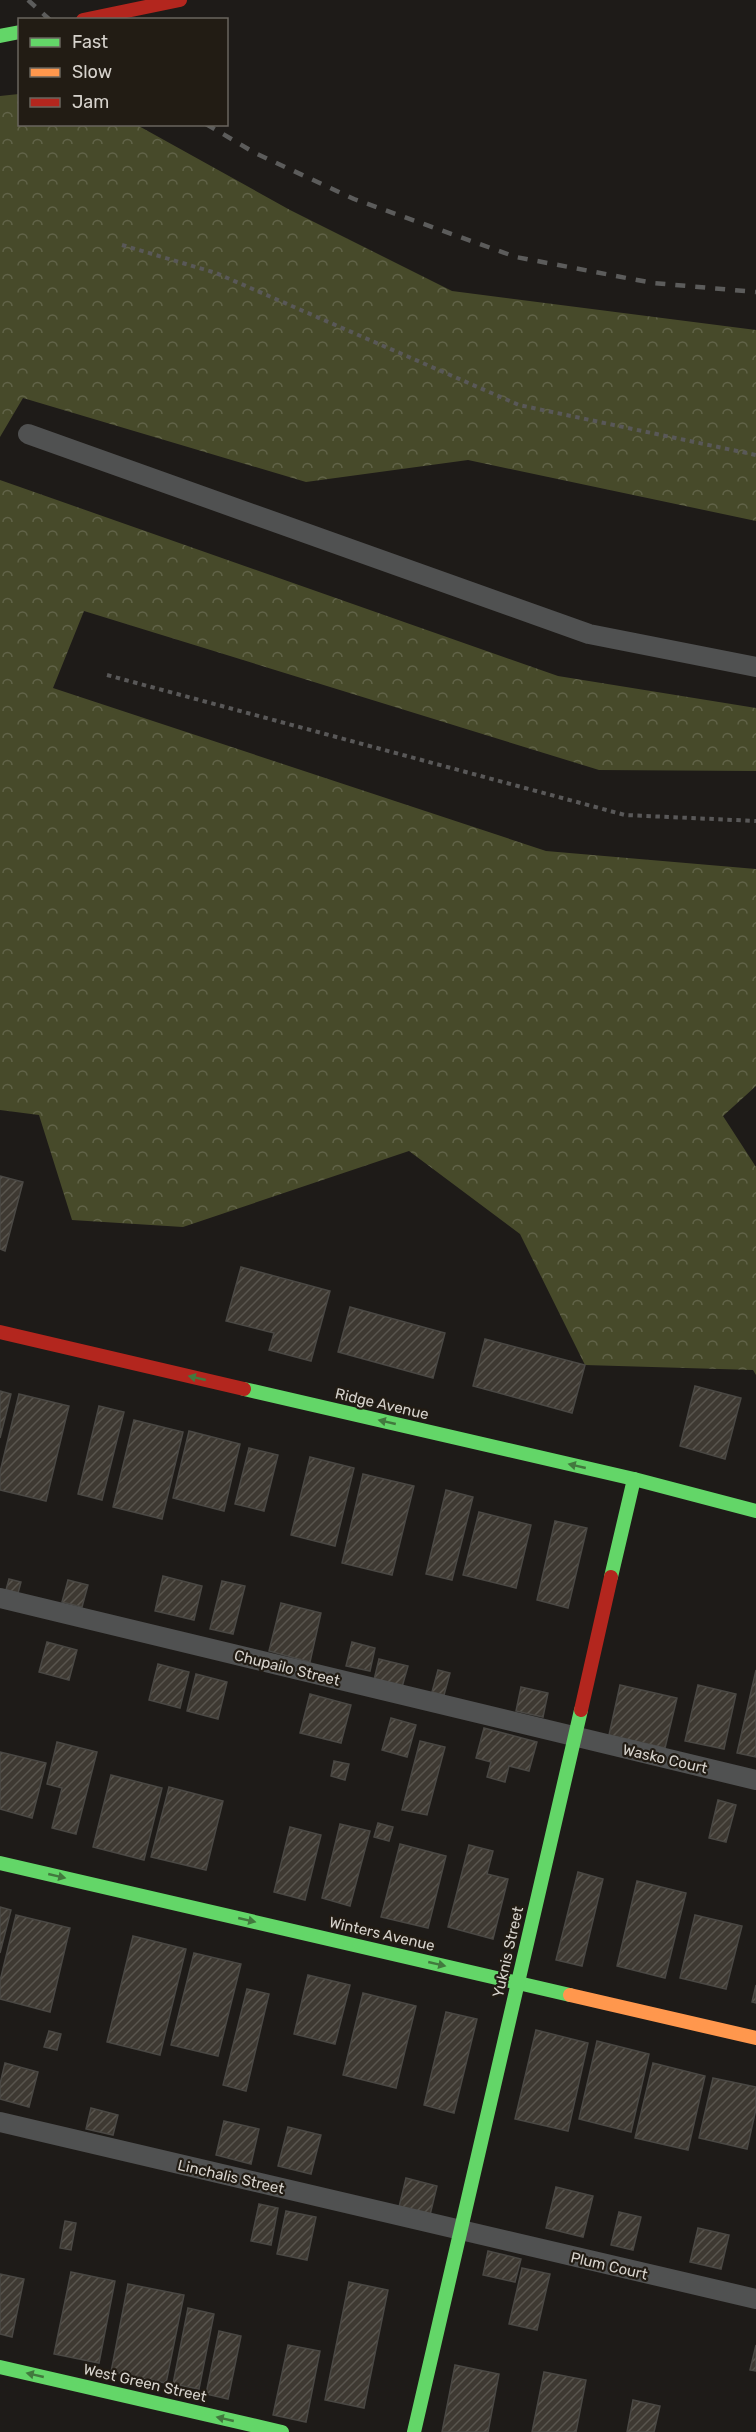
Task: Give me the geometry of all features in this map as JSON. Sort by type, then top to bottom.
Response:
[{"type":"street","points":[[93,18],[180,0]]},
{"type":"street","points":[[0,36],[18,32]]},
{"type":"street","name":"Ridge Avenue","points":[[0,1332],[634,1479],[756,1510]]},
{"type":"street","name":"Yuknis Street","points":[[414,2432],[634,1479]]},
{"type":"street","name":"Winters Avenue","points":[[0,1863],[756,2038]]},
{"type":"street","name":"West Green Street","points":[[0,2367],[282,2432]]},
{"type":"lane","points":[[28,434],[589,634],[756,666]]},
{"type":"lane","name":"Chupailo Street","points":[[0,1598],[574,1737]]},
{"type":"lane","name":"Wasko Court","points":[[574,1737],[756,1780]]},
{"type":"lane","name":"Linchalis Street","points":[[0,2122],[462,2232]]},
{"type":"lane","name":"Plum Court","points":[[462,2232],[756,2300]]},
{"type":"path","points":[[122,245],[216,273],[519,405],[756,455]]},
{"type":"path","points":[[107,675],[625,815],[756,821]]},
{"type":"green space","points":[[18,94],[18,126],[139,126],[290,210],[452,291],[756,330],[756,521],[468,460],[306,482],[23,398],[0,437],[0,96]]},
{"type":"green space","points":[[0,480],[558,676],[756,708],[756,771],[599,770],[84,611],[53,688],[546,851],[756,869],[756,1086],[723,1116],[756,1167],[756,1375],[753,1370],[585,1365],[520,1234],[409,1151],[183,1227],[72,1220],[39,1115],[0,1110]]},
{"type":"building","points":[[0,1176],[23,1182],[5,1251],[0,1249]]},
{"type":"building","points":[[241,1267],[330,1291],[311,1361],[269,1350],[274,1333],[226,1321]]},
{"type":"building","points":[[350,1307],[445,1333],[433,1378],[338,1352]]},
{"type":"building","points":[[485,1339],[585,1365],[572,1413],[473,1386]]},
{"type":"building","points":[[695,1386],[741,1398],[725,1459],[680,1446]]},
{"type":"building","points":[[0,1391],[11,1394],[0,1438]]},
{"type":"building","points":[[19,1394],[69,1406],[46,1501],[0,1490],[0,1472]]},
{"type":"building","points":[[99,1406],[124,1412],[102,1500],[78,1494]]},
{"type":"building","points":[[134,1420],[183,1432],[162,1519],[113,1507]]},
{"type":"building","points":[[189,1431],[240,1444],[224,1511],[173,1498]]},
{"type":"building","points":[[249,1448],[278,1455],[264,1511],[235,1504]]},
{"type":"building","points":[[310,1457],[354,1468],[335,1546],[291,1535]]},
{"type":"building","points":[[363,1474],[414,1486],[392,1575],[342,1563]]},
{"type":"building","points":[[446,1490],[473,1497],[452,1580],[426,1574]]},
{"type":"building","points":[[479,1512],[531,1525],[516,1588],[463,1575]]},
{"type":"building","points":[[555,1521],[587,1528],[568,1608],[537,1600]]},
{"type":"building","points":[[163,1576],[202,1586],[194,1620],[155,1611]]},
{"type":"building","points":[[9,1579],[21,1582],[18,1593],[6,1590]]},
{"type":"building","points":[[68,1580],[88,1585],[82,1607],[62,1602]]},
{"type":"building","points":[[222,1581],[245,1586],[233,1634],[210,1629]]},
{"type":"building","points":[[281,1603],[321,1613],[310,1662],[269,1651]]},
{"type":"building","points":[[47,1642],[77,1650],[69,1680],[39,1672]]},
{"type":"building","points":[[352,1642],[375,1648],[370,1671],[346,1666]]},
{"type":"building","points":[[379,1659],[408,1666],[402,1687],[374,1680]]},
{"type":"building","points":[[158,1664],[189,1672],[180,1708],[149,1700]]},
{"type":"building","points":[[438,1670],[450,1673],[444,1695],[432,1692]]},
{"type":"building","points":[[756,1670],[756,1757],[737,1753]]},
{"type":"building","points":[[196,1674],[227,1682],[218,1719],[187,1711]]},
{"type":"building","points":[[620,1685],[677,1698],[665,1748],[609,1735]]},
{"type":"building","points":[[698,1685],[736,1694],[724,1749],[685,1741]]},
{"type":"building","points":[[521,1687],[548,1693],[543,1717],[516,1711]]},
{"type":"building","points":[[310,1694],[351,1705],[341,1743],[300,1733]]},
{"type":"building","points":[[391,1718],[416,1725],[407,1757],[382,1750]]},
{"type":"building","points":[[484,1728],[537,1742],[529,1771],[509,1766],[505,1782],[487,1777],[491,1762],[476,1758]]},
{"type":"building","points":[[420,1741],[445,1747],[427,1815],[402,1810]]},
{"type":"building","points":[[57,1742],[97,1752],[76,1834],[52,1828],[62,1788],[47,1784]]},
{"type":"building","points":[[0,1752],[46,1763],[32,1818],[0,1809]]},
{"type":"building","points":[[334,1761],[349,1764],[345,1780],[331,1776]]},
{"type":"building","points":[[111,1775],[162,1788],[144,1860],[93,1847]]},
{"type":"building","points":[[169,1787],[223,1801],[206,1870],[151,1857]]},
{"type":"building","points":[[718,1800],[736,1805],[726,1842],[709,1838]]},
{"type":"building","points":[[378,1823],[393,1827],[389,1841],[374,1837]]},
{"type":"building","points":[[340,1824],[370,1831],[350,1906],[322,1898]]},
{"type":"building","points":[[290,1827],[321,1835],[305,1900],[274,1892]]},
{"type":"building","points":[[400,1844],[446,1856],[428,1928],[381,1917]]},
{"type":"building","points":[[469,1845],[493,1851],[487,1874],[508,1879],[493,1939],[448,1927]]},
{"type":"building","points":[[578,1872],[603,1879],[582,1966],[556,1960]]},
{"type":"building","points":[[637,1881],[686,1893],[665,1978],[617,1966]]},
{"type":"building","points":[[0,1907],[11,1910],[0,1953]]},
{"type":"building","points":[[16,1915],[70,1928],[50,2012],[0,1999],[0,1981]]},
{"type":"building","points":[[695,1915],[742,1926],[726,1989],[680,1978]]},
{"type":"building","points":[[133,1936],[186,1949],[160,2055],[107,2042]]},
{"type":"building","points":[[194,1953],[241,1964],[218,2056],[171,2045]]},
{"type":"building","points":[[308,1975],[350,1985],[335,2044],[294,2034]]},
{"type":"building","points":[[756,1985],[756,2003],[752,2002]]},
{"type":"building","points":[[247,1989],[269,1994],[246,2091],[223,2085]]},
{"type":"building","points":[[363,1993],[416,2006],[396,2088],[343,2075]]},
{"type":"building","points":[[446,2012],[477,2019],[454,2113],[424,2105]]},
{"type":"building","points":[[536,2030],[588,2043],[568,2131],[515,2119]]},
{"type":"building","points":[[49,2031],[61,2034],[57,2050],[44,2047]]},
{"type":"building","points":[[597,2041],[649,2054],[631,2132],[579,2119]]},
{"type":"building","points":[[5,2063],[38,2072],[29,2107],[0,2099],[0,2084]]},
{"type":"building","points":[[653,2063],[705,2076],[688,2150],[635,2138]]},
{"type":"building","points":[[713,2078],[756,2087],[756,2109],[747,2149],[699,2138]]},
{"type":"building","points":[[91,2108],[118,2115],[113,2135],[86,2129]]},
{"type":"building","points":[[224,2121],[259,2129],[251,2164],[216,2155]]},
{"type":"building","points":[[288,2127],[321,2135],[311,2174],[278,2166]]},
{"type":"building","points":[[406,2178],[437,2186],[430,2215],[399,2207]]},
{"type":"building","points":[[556,2187],[593,2196],[583,2237],[546,2228]]},
{"type":"building","points":[[259,2204],[278,2208],[271,2245],[251,2241]]},
{"type":"building","points":[[286,2211],[316,2217],[307,2260],[277,2254]]},
{"type":"building","points":[[619,2212],[641,2217],[633,2250],[611,2245]]},
{"type":"building","points":[[65,2221],[76,2223],[71,2250],[60,2248]]},
{"type":"building","points":[[698,2228],[729,2235],[721,2269],[690,2262]]},
{"type":"building","points":[[488,2251],[521,2259],[515,2282],[483,2275]]},
{"type":"building","points":[[522,2268],[550,2274],[537,2330],[509,2324]]},
{"type":"building","points":[[71,2272],[115,2281],[99,2363],[54,2354]]},
{"type":"building","points":[[0,2274],[24,2279],[12,2337],[0,2334]]},
{"type":"building","points":[[349,2282],[388,2290],[364,2408],[325,2400]]},
{"type":"building","points":[[128,2284],[184,2295],[166,2383],[111,2372]]},
{"type":"building","points":[[188,2308],[214,2314],[199,2389],[173,2384]]},
{"type":"building","points":[[219,2331],[241,2336],[228,2399],[206,2394]]},
{"type":"building","points":[[288,2345],[320,2351],[306,2422],[273,2415]]},
{"type":"building","points":[[756,2345],[756,2371],[750,2370]]},
{"type":"building","points":[[455,2365],[499,2374],[488,2432],[442,2432]]},
{"type":"building","points":[[544,2372],[586,2380],[576,2432],[532,2432]]},
{"type":"building","points":[[633,2400],[660,2406],[654,2432],[627,2432]]},
{"type":"railway","points":[[28,0],[48,18]]},
{"type":"railway","points":[[209,126],[255,153],[354,199],[516,257],[653,283],[756,292]]},
{"type":"traffic: fast","points":[[0,36],[18,32]]},
{"type":"traffic: fast","points":[[244,1389],[634,1479],[756,1511]]},
{"type":"traffic: fast","points":[[611,1577],[634,1479]]},
{"type":"traffic: fast","points":[[414,2432],[581,1710]]},
{"type":"traffic: fast","points":[[0,1863],[570,1995]]},
{"type":"traffic: fast","points":[[0,2367],[282,2432]]},
{"type":"traffic: slow","points":[[570,1995],[756,2038]]},
{"type":"traffic: jam","points":[[93,18],[180,0]]},
{"type":"traffic: jam","points":[[0,1332],[244,1389]]},
{"type":"traffic: jam","points":[[581,1710],[611,1577]]}]
